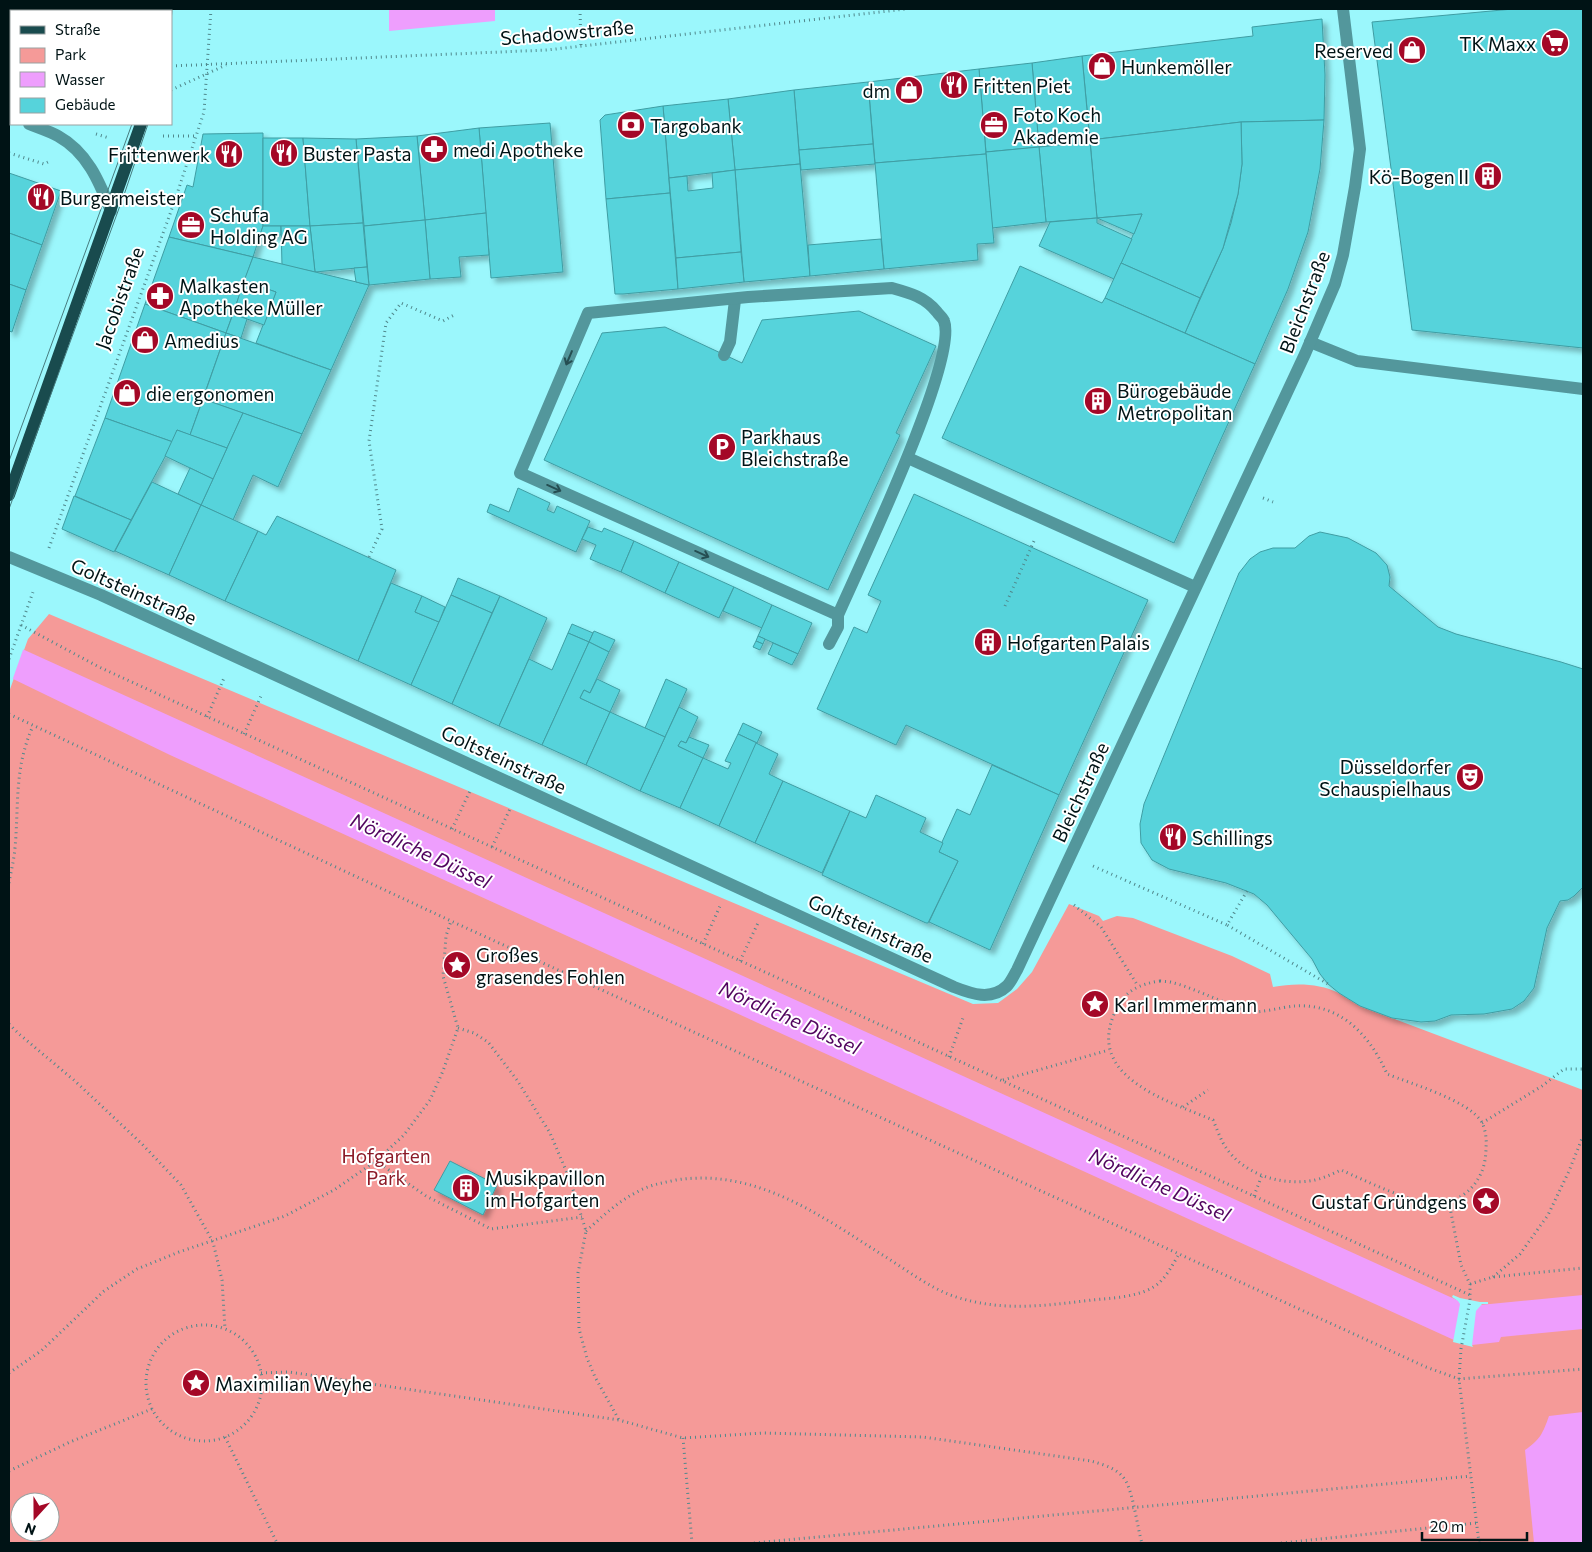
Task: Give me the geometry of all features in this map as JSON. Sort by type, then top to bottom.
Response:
[{"type":"main road","name":"Jacobistraße","points":[[9,494],[141,125]]},
{"type":"street","name":"Bleichstraße","points":[[982,996],[994,993],[1007,986],[1018,970],[1310,342],[1335,284],[1343,255],[1360,149],[1343,9]]},
{"type":"street","points":[[31,125],[56,135],[74,147],[94,172],[111,210]]},
{"type":"street","points":[[830,644],[838,627],[838,615],[908,458],[940,367],[946,343],[944,322],[931,305],[914,294],[892,288],[588,313],[520,473],[838,615]]},
{"type":"street","points":[[724,355],[730,342],[734,300]]},
{"type":"street","points":[[1310,342],[1357,361],[1583,389]]},
{"type":"street","points":[[908,458],[1195,588]]},
{"type":"street","name":"Goltsteinstraße","points":[[9,558],[100,595],[954,987],[982,996]]},
{"type":"path","name":"Jacobistraße","points":[[51,541],[174,203],[204,112],[211,9]]},
{"type":"path","points":[[580,9],[582,48]]},
{"type":"path","name":"Schadowstraße","points":[[172,66],[582,48],[906,9]]},
{"type":"path","name":"Schadowstraße","points":[[172,90],[228,64]]},
{"type":"path","points":[[185,136],[195,136]]},
{"type":"path","points":[[168,201],[174,203]]},
{"type":"path","points":[[369,557],[382,529],[369,441],[386,323],[401,303],[443,321],[454,315]]},
{"type":"path","points":[[76,453],[82,455]]},
{"type":"path","points":[[1268,500],[1273,502]]},
{"type":"path","points":[[1005,606],[1044,520]]},
{"type":"path","points":[[9,659],[27,609]]},
{"type":"path","points":[[21,625],[98,667],[1470,1295]]},
{"type":"path","points":[[207,717],[234,656]]},
{"type":"path","points":[[244,734],[271,673]]},
{"type":"path","points":[[9,714],[452,921],[1426,1367],[1459,1380],[1583,1369]]},
{"type":"path","points":[[9,883],[15,851],[22,755],[33,726]]},
{"type":"path","points":[[452,829],[480,768]]},
{"type":"path","points":[[492,847],[520,787]]},
{"type":"path","points":[[1103,870],[1227,925],[1328,984]]},
{"type":"path","points":[[703,944],[731,883]]},
{"type":"path","points":[[1056,889],[1100,927],[1138,986]]},
{"type":"path","points":[[1227,925],[1247,891]]},
{"type":"path","points":[[740,961],[768,901]]},
{"type":"path","points":[[9,1373],[41,1352],[104,1291],[137,1269],[179,1252],[285,1216],[334,1190],[376,1161],[404,1135],[430,1100],[444,1071],[458,1028],[443,976],[446,936],[452,921]]},
{"type":"path","points":[[1170,982],[1249,1012],[1295,1006],[1321,1008],[1336,1013],[1355,1026],[1365,1037],[1382,1061],[1387,1074],[1462,1104],[1476,1115],[1482,1122],[1486,1142],[1483,1170],[1469,1190],[1449,1202],[1436,1204],[1413,1200],[1341,1170],[1316,1180],[1303,1182],[1271,1179],[1250,1170],[1239,1162],[1222,1142],[1213,1120],[1158,1097],[1127,1077],[1115,1061],[1109,1050],[1108,1033],[1113,1016],[1126,996],[1138,986],[1148,983],[1170,982]]},
{"type":"path","points":[[949,1057],[967,1006],[982,996]]},
{"type":"path","points":[[9,1024],[75,1081],[155,1158],[180,1185],[213,1242],[222,1280],[225,1329]]},
{"type":"path","points":[[458,1028],[474,1033],[488,1042],[517,1080],[550,1133],[570,1180],[586,1231],[578,1273],[579,1329],[586,1358],[619,1420]]},
{"type":"path","points":[[1002,1080],[1109,1050]]},
{"type":"path","points":[[1482,1122],[1542,1086],[1564,1068],[1583,1069]]},
{"type":"path","points":[[1183,1107],[1208,1090]]},
{"type":"path","points":[[1492,1277],[1520,1254],[1548,1214],[1569,1171],[1583,1136]]},
{"type":"path","points":[[376,1161],[426,1196],[491,1229],[582,1217]]},
{"type":"path","points":[[1254,1196],[1262,1175]]},
{"type":"path","points":[[586,1231],[616,1205],[638,1191],[657,1183],[692,1178],[726,1179],[773,1193],[818,1214],[930,1284],[952,1295],[984,1304],[1034,1307],[1137,1294],[1159,1284],[1179,1254]]},
{"type":"path","points":[[1449,1202],[1462,1265],[1470,1284],[1470,1300],[1461,1349],[1459,1380],[1479,1543]]},
{"type":"path","points":[[1470,1284],[1492,1277],[1583,1268]]},
{"type":"path","points":[[208,1325],[225,1329],[242,1339],[254,1354],[261,1373],[262,1388],[258,1404],[250,1418],[239,1429],[225,1437],[209,1440],[192,1439],[176,1433],[162,1423],[152,1409],[146,1392],[146,1375],[151,1358],[161,1343],[174,1332],[191,1326],[208,1325]]},
{"type":"path","points":[[261,1373],[289,1372],[619,1420],[683,1438],[763,1433],[923,1437],[1091,1461],[1110,1468],[1123,1476],[1128,1486],[1142,1543]]},
{"type":"path","points":[[9,1471],[70,1442],[152,1409]]},
{"type":"path","points":[[225,1437],[277,1543]]},
{"type":"path","points":[[683,1438],[692,1543]]},
{"type":"path","points":[[754,1543],[1471,1476]]},
{"type":"path","points":[[1281,1543],[1477,1523]]},
{"type":"green space","name":"Hofgarten Park","points":[[49,614],[973,1004],[998,1003],[1017,989],[1032,972],[1069,904],[1099,916],[1103,921],[1117,916],[1133,918],[1232,956],[1270,974],[1273,987],[1306,985],[1323,987],[1339,993],[1360,1006],[1583,1090],[1583,1543],[9,1543],[9,692],[28,639]]},
{"type":"water","points":[[389,9],[495,9],[495,21],[389,31]]},
{"type":"water","name":"Nördliche Düssel","points":[[9,643],[1459,1301],[1480,1305],[1583,1295],[1583,1329],[1501,1337],[1499,1342],[1472,1345],[1454,1340],[170,755],[9,677]]},
{"type":"water","points":[[1583,1412],[1583,1543],[1534,1543],[1525,1450],[1540,1436],[1549,1416]]},
{"type":"pier","points":[[9,640],[24,647],[12,681],[9,680]]},
{"type":"pier","points":[[1453,1295],[1480,1302],[1488,1302],[1488,1304],[1482,1304],[1476,1311],[1473,1347],[1453,1342],[1460,1304],[1452,1297]]},
{"type":"building","name":"Kö-Bogen II","points":[[1513,9],[1583,9],[1583,348],[1412,330],[1372,22]]},
{"type":"building","points":[[1322,19],[1325,75],[1324,120],[1241,122],[1090,140],[1082,56],[1253,36],[1252,27]]},
{"type":"building","points":[[1082,56],[1090,142],[1039,147],[1032,63]]},
{"type":"building","points":[[1032,63],[1039,147],[986,152],[979,69]]},
{"type":"building","points":[[979,69],[986,154],[875,163],[868,82]]},
{"type":"building","points":[[868,82],[873,144],[799,150],[794,90]]},
{"type":"building","points":[[794,90],[800,164],[735,170],[728,99]]},
{"type":"building","points":[[728,99],[735,170],[669,178],[663,106]]},
{"type":"building","points":[[663,106],[670,193],[606,199],[600,120],[605,115]]},
{"type":"building","points":[[1324,120],[1320,169],[1308,232],[1288,289],[1255,364],[1185,333],[1223,248],[1231,223],[1238,194],[1242,164],[1241,122]]},
{"type":"building","points":[[1241,122],[1242,164],[1238,194],[1223,248],[1200,298],[1121,263],[1142,214],[1097,218],[1090,140]]},
{"type":"building","points":[[550,123],[563,272],[491,278],[479,128]]},
{"type":"building","points":[[479,128],[486,213],[425,220],[417,136]]},
{"type":"building","points":[[263,133],[263,226],[253,257],[169,237],[187,185],[193,187],[203,134]]},
{"type":"building","points":[[417,136],[425,220],[364,226],[356,139]]},
{"type":"building","points":[[263,138],[303,138],[310,226],[263,226]]},
{"type":"building","points":[[303,138],[356,139],[363,223],[310,226]]},
{"type":"building","points":[[1090,142],[1097,218],[1046,222],[1039,147]]},
{"type":"building","points":[[873,144],[875,164],[801,170],[799,150]]},
{"type":"building","points":[[1039,147],[1046,222],[992,228],[986,152]]},
{"type":"building","points":[[986,154],[994,243],[977,244],[978,260],[884,269],[875,163]]},
{"type":"building","points":[[800,164],[810,276],[744,282],[735,170]]},
{"type":"building","points":[[735,170],[741,252],[676,258],[669,178],[687,176],[688,191],[713,188],[712,173]]},
{"type":"building","points":[[9,173],[61,191],[42,245],[9,233]]},
{"type":"building","points":[[670,193],[678,289],[615,294],[606,199]]},
{"type":"building","points":[[486,213],[489,255],[459,257],[461,277],[430,279],[425,220]]},
{"type":"building","points":[[1142,214],[1134,234],[1097,218]]},
{"type":"building","points":[[1097,218],[1097,223],[1132,239],[1114,279],[1039,246],[1050,222]]},
{"type":"building","points":[[425,220],[430,279],[369,285],[364,226]]},
{"type":"building","points":[[363,223],[367,267],[315,272],[310,226]]},
{"type":"building","points":[[263,226],[281,226],[281,235],[260,235]]},
{"type":"building","points":[[281,226],[310,226],[315,272],[282,265]]},
{"type":"building","points":[[9,233],[42,245],[26,290],[9,284]]},
{"type":"building","points":[[169,237],[253,257],[226,333],[145,304]]},
{"type":"building","points":[[881,239],[884,269],[810,276],[808,245]]},
{"type":"building","points":[[741,252],[744,282],[678,289],[676,258]]},
{"type":"building","points":[[253,257],[369,285],[331,370],[256,343],[276,292],[244,281]]},
{"type":"building","points":[[1121,263],[1200,298],[1185,333],[1105,298]]},
{"type":"building","name":"Bürogebäude Metropolitan","points":[[1020,266],[1102,303],[1105,298],[1255,364],[1174,543],[942,438]]},
{"type":"building","points":[[367,267],[369,285],[356,282],[354,268]]},
{"type":"building","points":[[244,281],[276,292],[264,325],[233,314]]},
{"type":"building","points":[[9,284],[26,290],[12,332],[9,331]]},
{"type":"building","points":[[145,304],[226,333],[190,435],[177,430],[173,442],[105,418]]},
{"type":"building","name":"Parkhaus Bleichstraße","points":[[859,311],[936,346],[896,433],[900,435],[828,590],[544,460],[602,333],[665,327],[742,363],[762,320]]},
{"type":"building","points":[[233,314],[247,319],[241,338],[226,333]]},
{"type":"building","points":[[226,333],[331,370],[302,434],[203,399]]},
{"type":"building","points":[[203,399],[243,413],[227,448],[190,435]]},
{"type":"building","points":[[243,413],[302,434],[278,487],[253,475],[233,520],[201,505]]},
{"type":"building","points":[[105,418],[173,442],[131,520],[75,496]]},
{"type":"building","points":[[177,430],[227,448],[213,479],[165,456]]},
{"type":"building","points":[[190,468],[213,479],[201,505],[178,494]]},
{"type":"building","points":[[152,482],[201,505],[169,575],[115,551]]},
{"type":"building","points":[[518,488],[550,503],[547,510],[554,513],[557,506],[590,521],[576,552],[487,512],[490,504],[509,512]]},
{"type":"building","name":"Hofgarten Palais","points":[[914,494],[1148,600],[1059,795],[906,725],[896,745],[817,709],[854,627],[867,633],[881,601],[868,595]]},
{"type":"building","points":[[74,496],[131,520],[114,552],[62,529]]},
{"type":"building","points":[[201,505],[258,531],[225,601],[169,575]]},
{"type":"building","points":[[277,516],[396,570],[358,661],[225,601],[258,531],[266,535]]},
{"type":"building","points":[[588,527],[602,532],[604,528],[634,541],[621,572],[590,559],[596,545],[582,539]]},
{"type":"building","name":"Düsseldorfer Schauspielhaus","points":[[1320,532],[1348,538],[1376,553],[1387,565],[1390,577],[1389,586],[1438,627],[1456,634],[1583,669],[1583,887],[1568,900],[1560,901],[1547,928],[1534,988],[1524,1001],[1512,1009],[1484,1014],[1451,1015],[1435,1021],[1421,1022],[1392,1018],[1360,1006],[1328,984],[1312,959],[1267,905],[1254,894],[1226,883],[1169,869],[1152,860],[1141,843],[1140,824],[1144,804],[1239,573],[1250,559],[1260,552],[1273,548],[1295,548],[1309,536]]},
{"type":"building","points":[[634,541],[679,562],[665,593],[621,572]]},
{"type":"building","points":[[679,562],[734,587],[719,618],[665,593]]},
{"type":"building","points":[[458,578],[500,596],[492,613],[451,595]]},
{"type":"building","points":[[391,583],[422,596],[415,612],[439,622],[411,685],[358,661]]},
{"type":"building","points":[[734,587],[772,605],[762,628],[723,611]]},
{"type":"building","points":[[451,595],[492,613],[452,704],[411,685]]},
{"type":"building","points":[[422,596],[445,607],[439,622],[415,612]]},
{"type":"building","points":[[500,596],[547,618],[499,726],[452,704]]},
{"type":"building","points":[[772,605],[812,623],[798,654],[758,636]]},
{"type":"building","points":[[572,624],[593,633],[589,642],[568,633]]},
{"type":"building","points":[[594,631],[615,640],[609,652],[589,642]]},
{"type":"building","points":[[568,633],[589,642],[542,745],[499,726],[529,659],[552,670]]},
{"type":"building","points":[[758,636],[765,639],[763,644],[756,641]]},
{"type":"building","points":[[756,641],[763,644],[760,650],[753,647]]},
{"type":"building","points":[[589,642],[609,652],[590,693],[584,690],[580,698],[610,712],[586,765],[542,745]]},
{"type":"building","points":[[773,643],[798,654],[792,665],[768,654]]},
{"type":"building","points":[[597,679],[620,690],[610,712],[580,698],[584,690],[590,693]]},
{"type":"building","points":[[666,679],[687,689],[665,737],[645,728]]},
{"type":"building","points":[[679,707],[698,717],[686,743],[681,741],[678,746],[703,758],[680,808],[640,791]]},
{"type":"building","points":[[610,712],[665,737],[640,791],[586,765]]},
{"type":"building","points":[[743,723],[762,732],[757,743],[738,734]]},
{"type":"building","points":[[738,734],[757,743],[719,826],[680,808],[703,758],[728,769],[731,763],[725,761]]},
{"type":"building","points":[[689,737],[709,745],[703,758],[678,746],[681,741],[686,743]]},
{"type":"building","points":[[756,743],[778,754],[769,774],[783,781],[755,843],[719,826]]},
{"type":"building","points":[[992,765],[1059,795],[990,950],[929,922],[958,861],[939,852],[942,842],[957,809],[970,815]]},
{"type":"building","points":[[783,781],[850,811],[822,873],[755,843]]},
{"type":"building","points":[[876,795],[926,818],[920,832],[943,843],[939,852],[958,861],[928,923],[822,875],[850,811],[866,818]]},
{"type":"building","name":"Musikpavillon im Hofgarten","points":[[450,1161],[497,1185],[483,1215],[434,1190]]},
{"type":"tram line","points":[[9,461],[132,125]]},
{"type":"tram line","points":[[9,509],[148,125]]},
{"type":"place","name":"TK Maxx","points":[[1555,43]]},
{"type":"place","name":"Reserved","points":[[1412,50]]},
{"type":"place","name":"Hunkemöller","points":[[1102,66]]},
{"type":"place","name":"Fritten Piet","points":[[954,85]]},
{"type":"place","name":"dm","points":[[909,90]]},
{"type":"place","name":"Targobank","points":[[631,125]]},
{"type":"place","name":"Foto Koch Akademie","points":[[994,125]]},
{"type":"place","name":"medi Apotheke","points":[[434,149]]},
{"type":"place","name":"Buster Pasta","points":[[284,153]]},
{"type":"place","name":"Frittenwerk","points":[[229,154]]},
{"type":"place","name":"Kö-Bogen II","points":[[1488,176]]},
{"type":"place","name":"Burgermeister","points":[[41,197]]},
{"type":"place","name":"Schufa Holding AG","points":[[191,225]]},
{"type":"place","name":"Malkasten Apotheke Müller","points":[[160,296]]},
{"type":"place","name":"Amedius","points":[[145,340]]},
{"type":"place","name":"die ergonomen","points":[[127,393]]},
{"type":"place","name":"Bürogebäude Metropolitan","points":[[1098,401]]},
{"type":"place","name":"Parkhaus Bleichstraße","points":[[722,447]]},
{"type":"place","name":"Hofgarten Palais","points":[[988,642]]},
{"type":"place","name":"Düsseldorfer Schauspielhaus","points":[[1470,777]]},
{"type":"place","name":"Schillings","points":[[1173,837]]},
{"type":"place","name":"Großes grasendes Fohlen","points":[[457,965]]},
{"type":"place","name":"Karl Immermann","points":[[1095,1004]]},
{"type":"place","name":"Musikpavillon im Hofgarten","points":[[466,1188]]},
{"type":"place","name":"Gustaf Gründgens","points":[[1486,1201]]},
{"type":"place","name":"Maximilian Weyhe","points":[[196,1383]]}]
